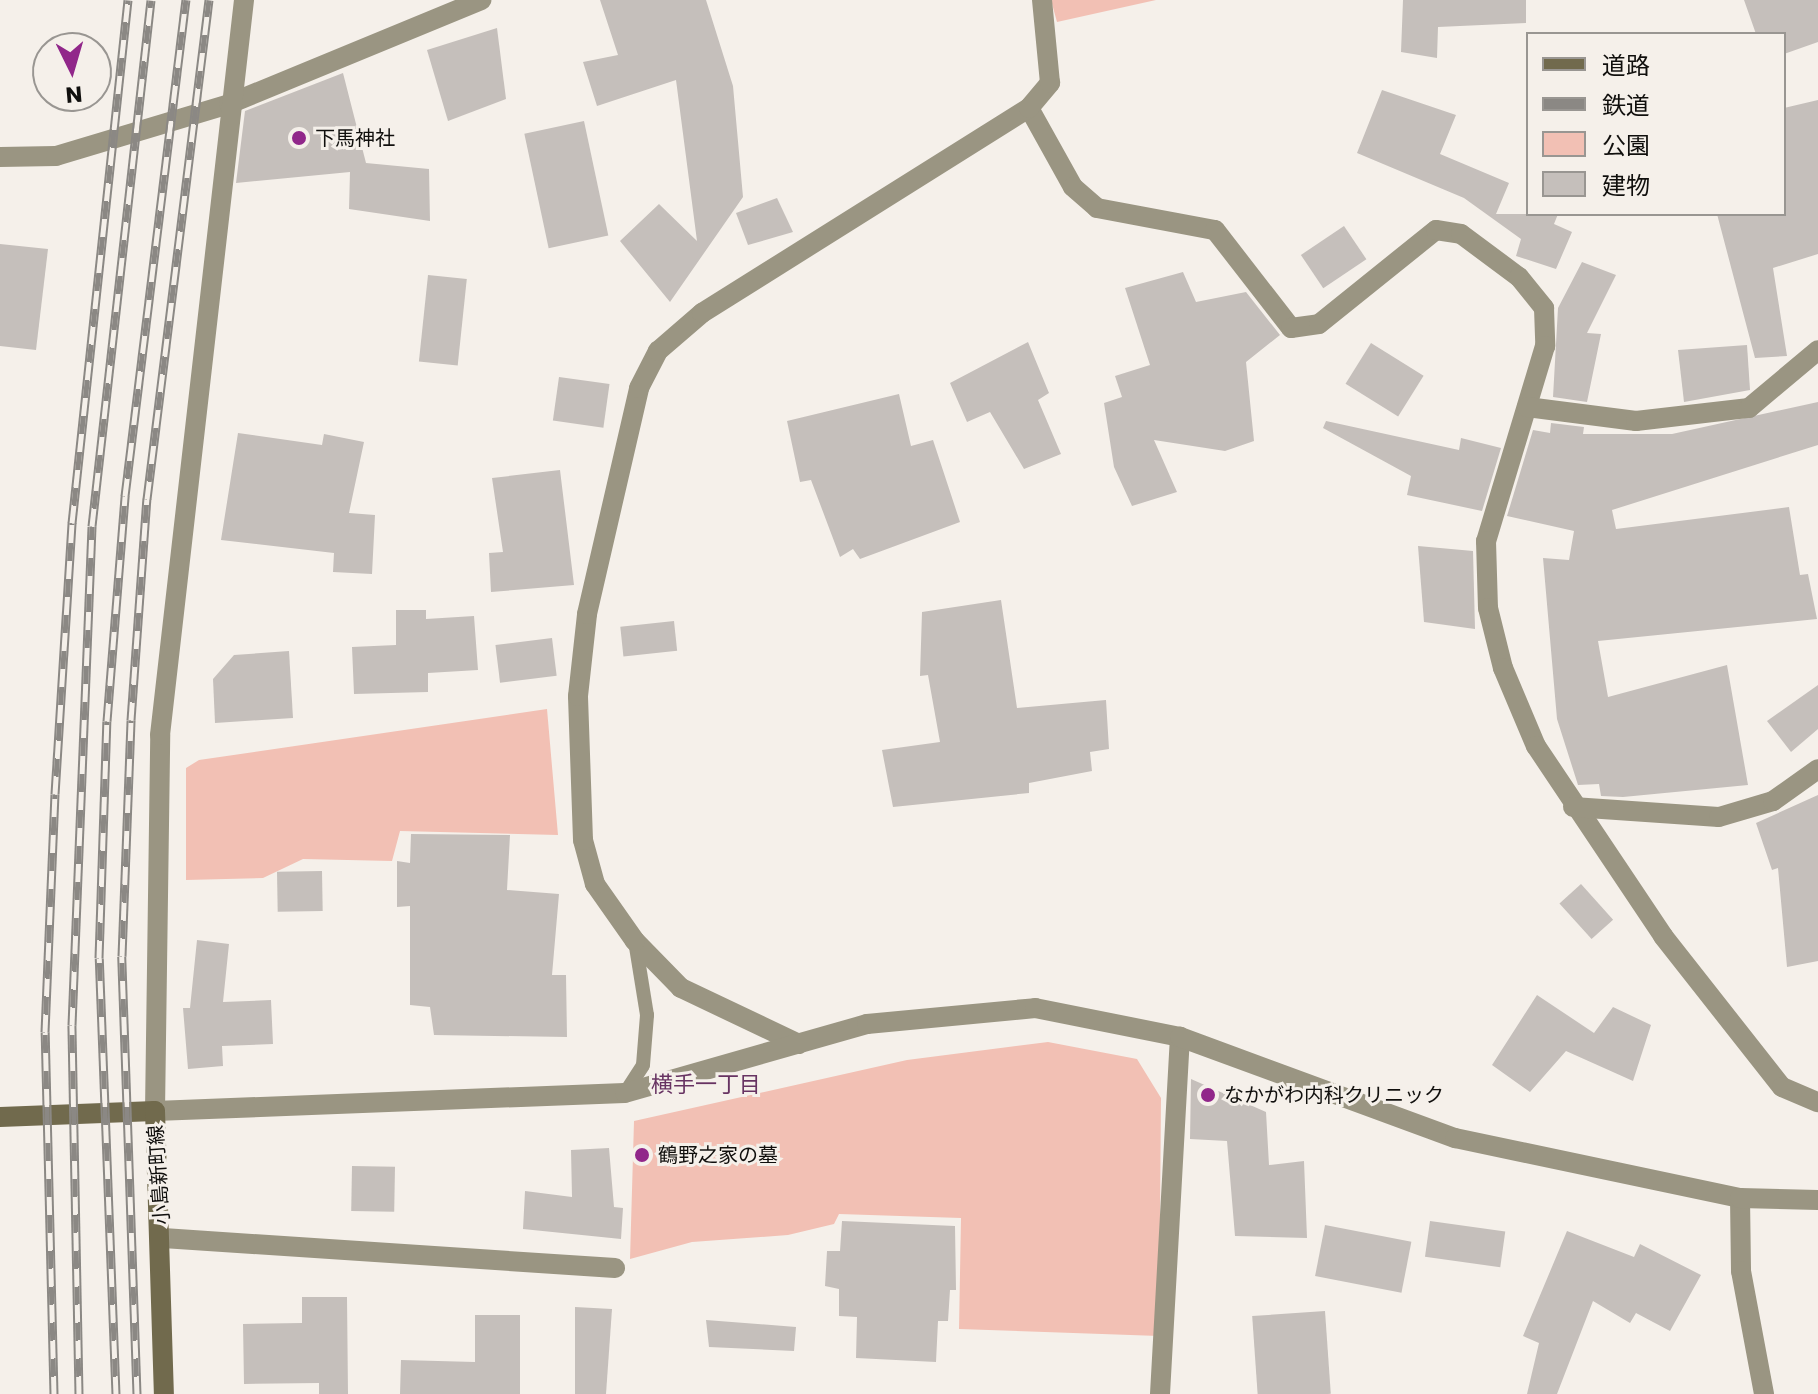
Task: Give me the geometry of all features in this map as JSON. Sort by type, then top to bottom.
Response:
[{"type":"main road","name":"小島新町線","points":[[0,1117],[155,1111],[163,1238],[164,1394]]},
{"type":"street","points":[[244,0],[229,104],[160,735],[155,1111],[625,1093],[867,1024],[1035,1008],[1180,1037],[1455,1138],[1740,1198],[1818,1200]]},
{"type":"street","points":[[0,157],[56,156],[229,104],[481,0]]},
{"type":"street","points":[[799,1044],[681,988],[635,941],[595,884],[583,840],[578,696],[587,614],[639,388],[658,351],[702,313],[1029,108],[1050,83],[1042,0]]},
{"type":"street","points":[[1029,108],[1073,187],[1097,208],[1215,230],[1291,328],[1319,324],[1436,230],[1461,234],[1519,277],[1544,308],[1545,346],[1486,541],[1488,608],[1536,746],[1573,807],[1782,1087],[1818,1102]]},
{"type":"street","points":[[1527,407],[1636,421],[1749,408],[1818,350]]},
{"type":"street","points":[[1573,807],[1719,817],[1773,801],[1818,769]]},
{"type":"street","points":[[1160,1394],[1180,1037]]},
{"type":"street","points":[[1740,1198],[1741,1271],[1764,1394]]},
{"type":"street","points":[[163,1238],[615,1268]]},
{"type":"lane","points":[[625,1093],[643,1065],[647,1015],[635,941]]},
{"type":"green space","points":[[1051,0],[1156,0],[1057,22]]},
{"type":"green space","points":[[547,709],[558,835],[400,831],[392,861],[303,859],[263,878],[186,880],[186,768],[199,760]]},
{"type":"green space","points":[[1048,1042],[1137,1059],[1161,1098],[1159,1336],[959,1329],[961,1218],[839,1214],[834,1224],[788,1235],[692,1242],[630,1259],[634,1121],[907,1060]]},
{"type":"building","points":[[600,0],[706,0],[733,86],[743,197],[670,302],[620,241],[659,204],[697,241],[676,80],[597,106],[583,62],[618,55]]},
{"type":"building","points":[[1403,0],[1526,0],[1526,23],[1438,27],[1437,58],[1401,52]]},
{"type":"building","points":[[1744,0],[1818,0],[1818,42],[1786,53],[1786,32],[1755,32]]},
{"type":"building","points":[[497,28],[506,99],[448,121],[427,50]]},
{"type":"building","name":"下馬神社","points":[[343,73],[366,163],[429,169],[430,221],[349,209],[350,172],[236,183],[245,111]]},
{"type":"building","points":[[1382,90],[1456,115],[1440,154],[1509,183],[1496,214],[1557,216],[1554,224],[1572,232],[1556,269],[1516,256],[1521,239],[1464,198],[1357,153]]},
{"type":"building","points":[[1818,100],[1818,254],[1773,268],[1787,356],[1755,358],[1718,216],[1786,216],[1786,108]]},
{"type":"building","points":[[584,121],[608,235],[549,248],[524,134]]},
{"type":"building","points":[[777,198],[793,232],[748,245],[736,213]]},
{"type":"building","points":[[1344,226],[1366,259],[1323,288],[1301,255]]},
{"type":"building","points":[[0,244],[48,249],[36,350],[0,346]]},
{"type":"building","points":[[1582,262],[1616,275],[1587,333],[1601,334],[1587,402],[1553,397],[1558,308]]},
{"type":"building","points":[[1183,272],[1196,302],[1246,292],[1280,335],[1246,362],[1254,441],[1225,451],[1154,440],[1177,492],[1132,506],[1114,467],[1104,403],[1122,397],[1115,376],[1150,365],[1125,288]]},
{"type":"building","points":[[428,275],[467,279],[458,366],[419,362]]},
{"type":"building","points":[[1028,342],[1049,393],[1038,400],[1061,454],[1024,469],[990,412],[967,422],[950,383]]},
{"type":"building","points":[[1371,343],[1424,376],[1398,417],[1346,384]]},
{"type":"building","points":[[1747,345],[1750,390],[1684,402],[1678,350]]},
{"type":"building","points":[[559,377],[610,384],[603,428],[553,421]]},
{"type":"building","points":[[899,394],[911,446],[933,440],[960,522],[860,559],[853,549],[840,557],[811,480],[800,482],[787,421]]},
{"type":"building","points":[[1818,402],[1818,445],[1612,510],[1616,529],[1789,507],[1800,575],[1808,574],[1817,619],[1598,641],[1608,697],[1727,665],[1748,785],[1623,797],[1601,796],[1599,784],[1578,785],[1557,719],[1543,558],[1569,560],[1574,531],[1507,516],[1533,430],[1550,433],[1551,423],[1584,427],[1583,434],[1672,434]]},
{"type":"building","points":[[1326,421],[1459,450],[1461,438],[1501,448],[1482,511],[1407,495],[1411,476],[1323,428]]},
{"type":"building","points":[[238,433],[322,445],[324,434],[364,442],[349,513],[375,515],[372,574],[333,572],[334,553],[221,540]]},
{"type":"building","points":[[560,470],[574,585],[491,592],[489,553],[503,552],[492,478]]},
{"type":"building","points":[[1418,546],[1473,551],[1475,629],[1424,622]]},
{"type":"building","points":[[1001,600],[1017,708],[1106,700],[1109,749],[1090,752],[1092,771],[1029,783],[1029,793],[893,807],[882,750],[940,742],[928,675],[920,676],[922,612]]},
{"type":"building","points":[[396,610],[426,610],[426,619],[474,616],[478,670],[428,673],[428,692],[354,694],[352,647],[396,645]]},
{"type":"building","points":[[674,621],[677,651],[623,656],[620,627]]},
{"type":"building","points":[[552,638],[557,676],[500,683],[495,645]]},
{"type":"building","points":[[289,651],[293,718],[215,723],[213,679],[234,655]]},
{"type":"building","points":[[1818,685],[1818,729],[1791,752],[1767,721]]},
{"type":"building","points":[[1818,795],[1818,961],[1787,967],[1778,868],[1772,870],[1756,823]]},
{"type":"building","points":[[411,834],[510,835],[507,890],[559,894],[552,975],[566,975],[567,1037],[434,1035],[430,1007],[410,1005],[410,906],[397,907],[397,861],[410,863]]},
{"type":"building","points":[[322,871],[323,911],[278,912],[277,872]]},
{"type":"building","points":[[1581,884],[1613,920],[1592,939],[1559,903]]},
{"type":"building","points":[[197,940],[229,944],[223,1002],[271,1000],[273,1044],[222,1046],[223,1066],[188,1069],[183,1008],[190,1008]]},
{"type":"building","points":[[1537,995],[1594,1033],[1613,1007],[1651,1025],[1633,1081],[1566,1051],[1530,1092],[1492,1065]]},
{"type":"building","points":[[1191,1079],[1266,1112],[1269,1165],[1304,1161],[1307,1238],[1235,1236],[1227,1141],[1190,1139]]},
{"type":"building","points":[[609,1148],[614,1207],[623,1208],[621,1239],[523,1229],[525,1191],[572,1197],[571,1150]]},
{"type":"building","points":[[352,1166],[395,1167],[394,1212],[351,1211]]},
{"type":"building","points":[[842,1221],[955,1226],[956,1290],[950,1290],[948,1321],[938,1321],[936,1362],[856,1358],[857,1317],[839,1316],[839,1289],[825,1286],[827,1251],[840,1251]]},
{"type":"building","points":[[1430,1221],[1505,1232],[1500,1267],[1425,1257]]},
{"type":"building","points":[[1325,1225],[1411,1242],[1401,1293],[1315,1276]]},
{"type":"building","points":[[1567,1231],[1634,1257],[1640,1244],[1701,1275],[1670,1331],[1636,1313],[1630,1323],[1593,1301],[1557,1394],[1527,1394],[1539,1343],[1523,1336]]},
{"type":"building","points":[[302,1297],[347,1297],[348,1394],[319,1394],[319,1383],[244,1384],[243,1324],[302,1323]]},
{"type":"building","points":[[575,1307],[612,1309],[606,1394],[575,1394]]},
{"type":"building","points":[[1325,1311],[1331,1394],[1258,1394],[1252,1316]]},
{"type":"building","points":[[475,1315],[520,1315],[520,1394],[400,1394],[401,1360],[475,1362]]},
{"type":"building","points":[[706,1320],[796,1327],[794,1351],[709,1347]]},
{"type":"railway","points":[[54,1394],[45,1032],[55,794],[72,523],[128,0]]},
{"type":"railway","points":[[79,1394],[72,1025],[92,526],[151,0]]},
{"type":"railway","points":[[116,1394],[99,958],[107,721],[125,496],[186,0]]},
{"type":"railway","points":[[137,1394],[122,956],[131,720],[147,499],[209,0]]},
{"type":"place","name":"下馬神社","points":[[299,138]]},
{"type":"place","name":"なかがわ内科クリニック","points":[[1208,1095]]},
{"type":"place","name":"鶴野之家の墓","points":[[642,1155]]},
{"type":"district","name":"横手一丁目","points":[[706,1085]]}]
